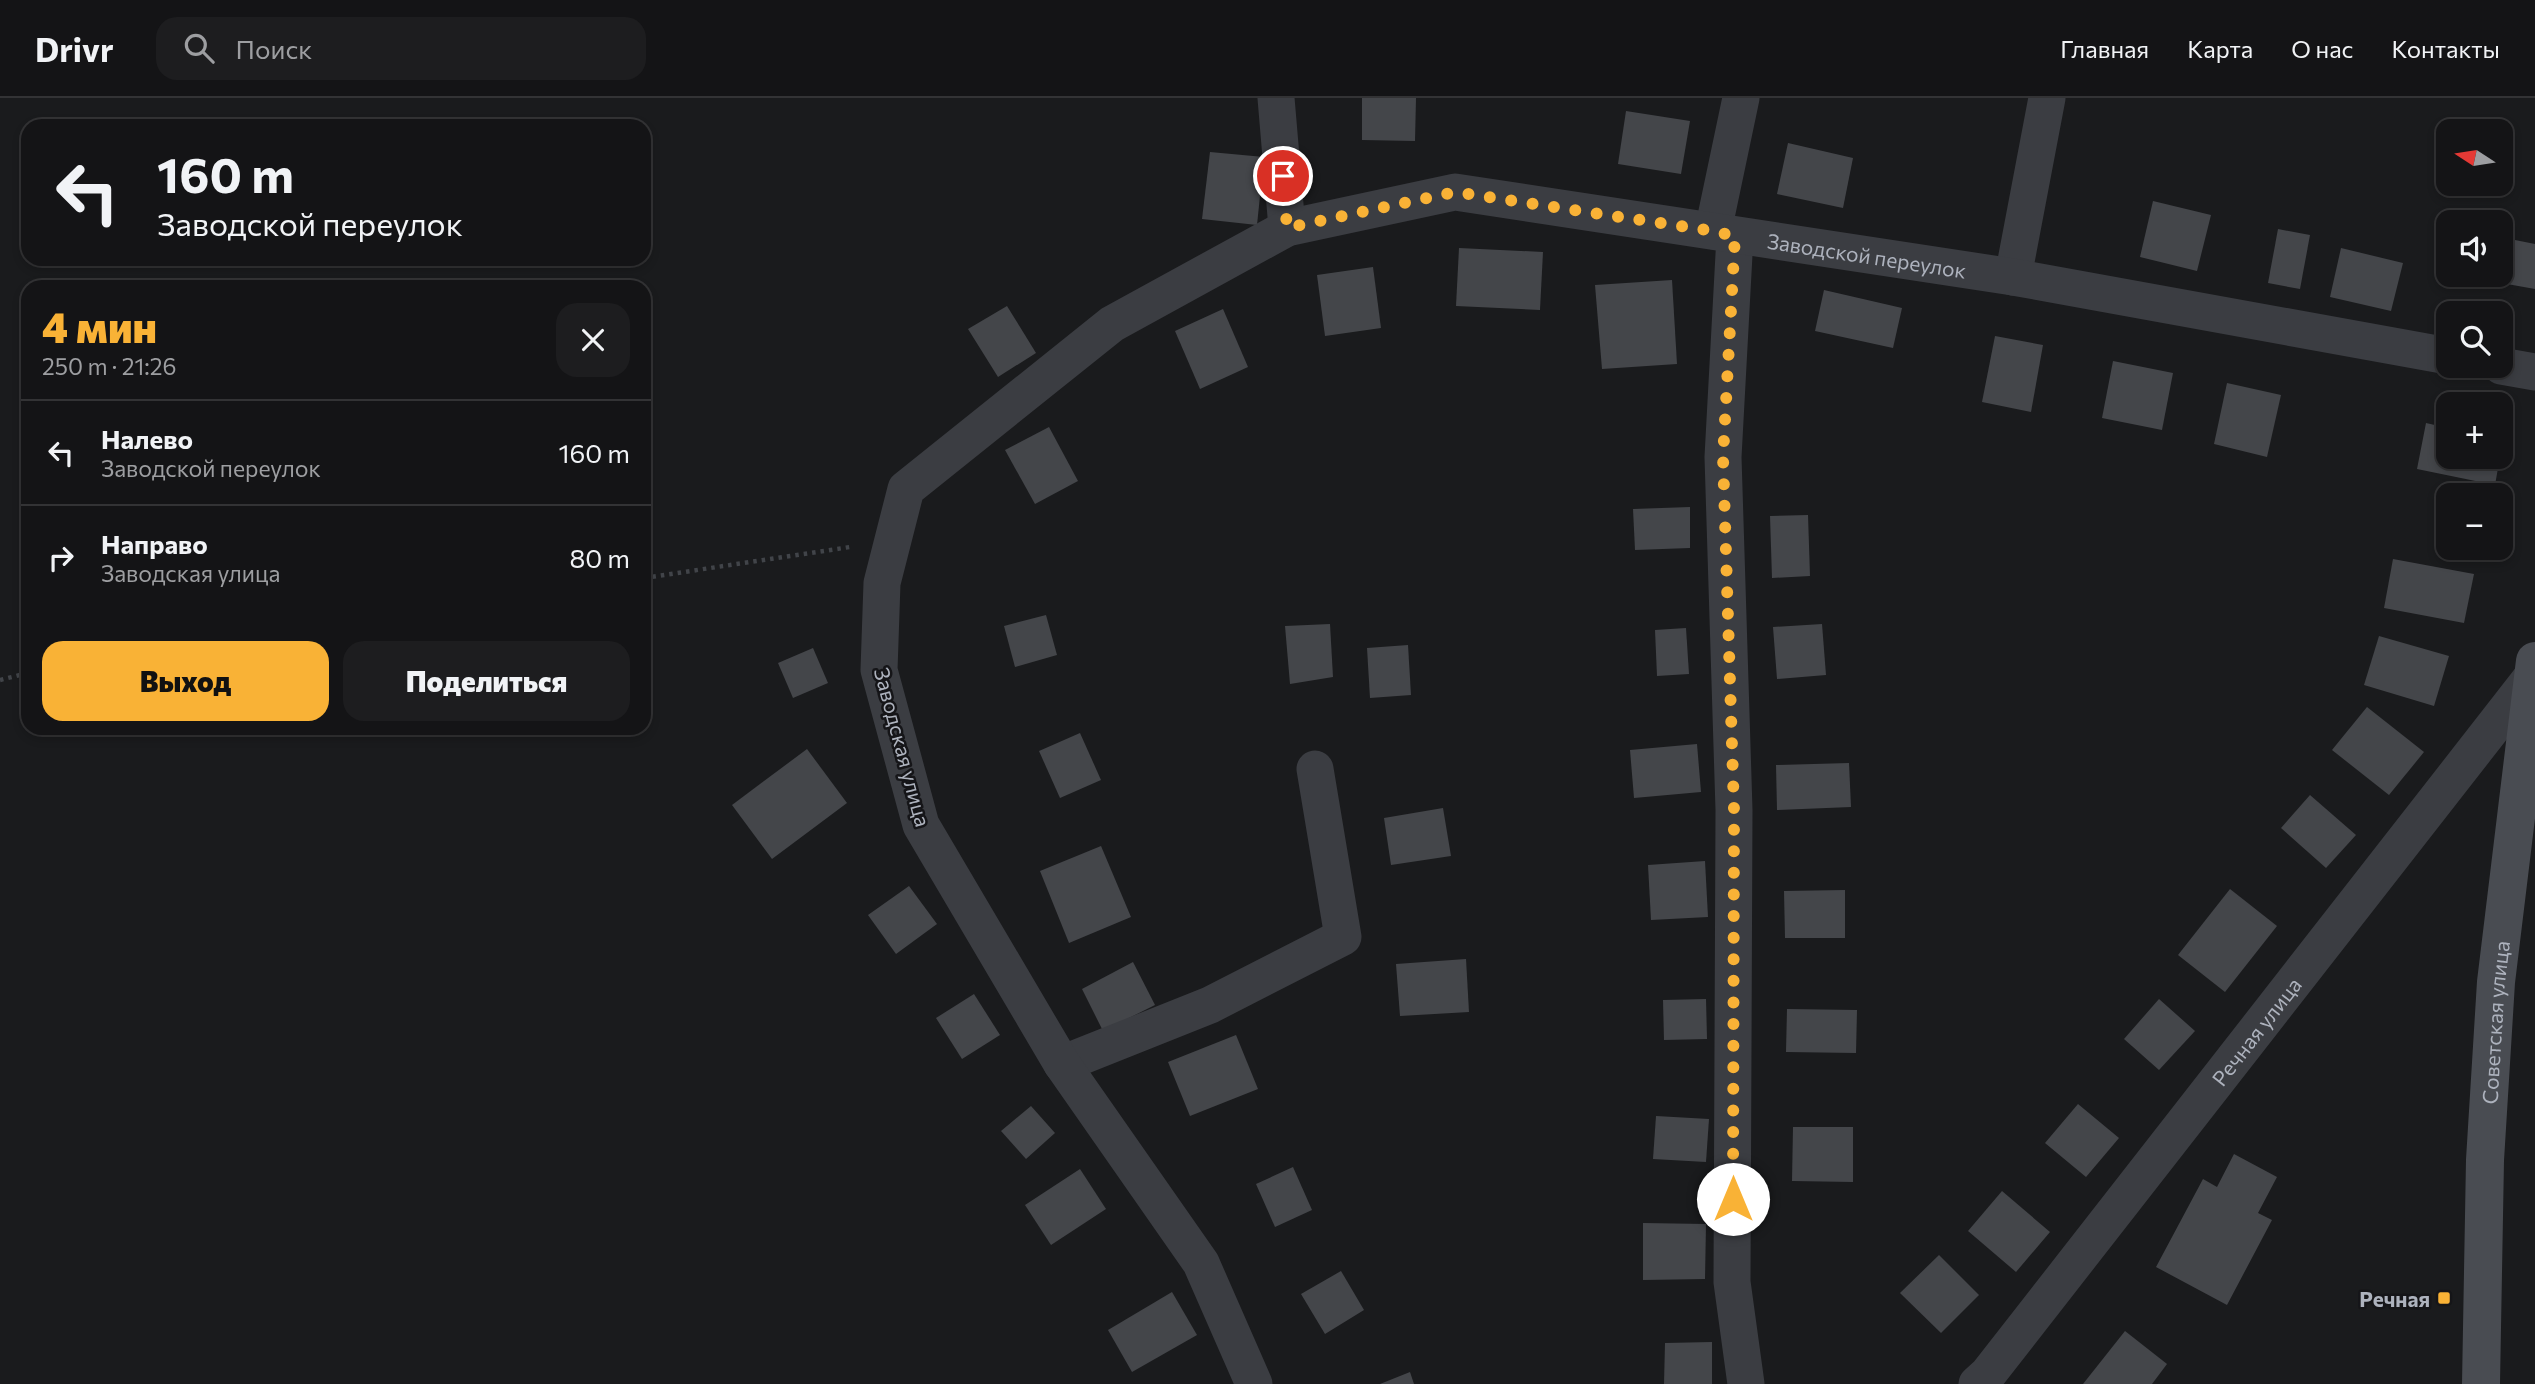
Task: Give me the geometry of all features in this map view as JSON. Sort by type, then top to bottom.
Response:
[{"type":"main road","name":"Советская улица","points":[[2481,1384],[2485,1160],[2496,982],[2534,669]]},
{"type":"street","points":[[1276,98],[1287,228]]},
{"type":"street","points":[[1741,98],[1724,233],[1723,457],[1734,810],[1732,1282],[1746,1384]]},
{"type":"street","points":[[2013,277],[2047,98]]},
{"type":"street","name":"Заводской переулок","points":[[1287,228],[1455,192],[2013,277],[2436,354]]},
{"type":"street","name":"Заводская улица","points":[[1254,1384],[1201,1263],[1062,1065],[921,825],[879,670],[882,583],[906,489],[1112,324],[1287,228]]},
{"type":"street","points":[[2513,368],[2535,372]]},
{"type":"street","name":"Речная улица","points":[[1977,1384],[2005,1352],[2534,669]]},
{"type":"street","points":[[1062,1065],[1210,1005],[1343,937],[1315,769]]},
{"type":"path","points":[[651,577],[893,540]]},
{"type":"path","points":[[0,680],[21,675]]},
{"type":"building","points":[[1362,98],[1416,98],[1415,141],[1362,140]]},
{"type":"building","points":[[1626,111],[1690,121],[1681,174],[1618,164]]},
{"type":"building","points":[[1788,143],[1853,158],[1843,208],[1777,194]]},
{"type":"building","points":[[1210,152],[1264,157],[1257,225],[1202,219]]},
{"type":"building","points":[[2153,201],[2211,215],[2197,271],[2140,257]]},
{"type":"building","points":[[2278,229],[2310,235],[2300,289],[2268,283]]},
{"type":"building","points":[[2515,240],[2535,244],[2535,289],[2513,285]]},
{"type":"building","points":[[1459,248],[1543,252],[1540,310],[1456,306]]},
{"type":"building","points":[[2341,248],[2403,263],[2391,311],[2330,297]]},
{"type":"building","points":[[1373,267],[1381,328],[1325,336],[1317,275]]},
{"type":"building","points":[[1672,280],[1677,364],[1602,369],[1595,285]]},
{"type":"building","points":[[1824,290],[1902,308],[1893,348],[1815,331]]},
{"type":"building","points":[[1007,306],[1036,353],[998,377],[968,329]]},
{"type":"building","points":[[1223,309],[1248,367],[1200,389],[1175,331]]},
{"type":"building","points":[[1995,336],[2043,345],[2031,412],[1982,402]]},
{"type":"building","points":[[2113,361],[2173,373],[2162,430],[2102,418]]},
{"type":"building","points":[[2227,383],[2281,395],[2267,457],[2214,444]]},
{"type":"building","points":[[2426,423],[2436,425],[2436,469],[2498,469],[2495,483],[2485,483],[2417,469]]},
{"type":"building","points":[[1049,427],[1078,481],[1035,504],[1005,450]]},
{"type":"building","points":[[1690,507],[1690,548],[1635,550],[1633,509]]},
{"type":"building","points":[[1808,515],[1810,576],[1772,578],[1770,516]]},
{"type":"building","points":[[2393,559],[2474,574],[2464,623],[2384,608]]},
{"type":"building","points":[[1046,615],[1057,655],[1015,667],[1004,626]]},
{"type":"building","points":[[1330,624],[1333,677],[1290,684],[1285,626]]},
{"type":"building","points":[[1822,624],[1826,675],[1777,679],[1773,627]]},
{"type":"building","points":[[1686,628],[1689,674],[1657,676],[1655,630]]},
{"type":"building","points":[[2379,636],[2449,656],[2434,706],[2364,685]]},
{"type":"building","points":[[1408,645],[1411,695],[1370,698],[1367,648]]},
{"type":"building","points":[[813,648],[828,683],[793,698],[778,663]]},
{"type":"building","points":[[2367,707],[2424,752],[2389,795],[2332,750]]},
{"type":"building","points":[[1080,733],[1101,780],[1060,798],[1039,751]]},
{"type":"building","points":[[1697,744],[1701,792],[1634,798],[1630,750]]},
{"type":"building","points":[[807,749],[847,803],[772,859],[732,805]]},
{"type":"building","points":[[1849,763],[1851,807],[1777,810],[1776,765]]},
{"type":"building","points":[[2310,795],[2356,835],[2326,868],[2281,828]]},
{"type":"building","points":[[1443,808],[1451,856],[1391,865],[1384,818]]},
{"type":"building","points":[[1101,846],[1131,917],[1069,943],[1040,871]]},
{"type":"building","points":[[1705,861],[1708,917],[1651,920],[1648,865]]},
{"type":"building","points":[[909,886],[937,924],[896,954],[868,915]]},
{"type":"building","points":[[2230,889],[2277,926],[2225,992],[2178,955]]},
{"type":"building","points":[[1845,890],[1845,938],[1785,938],[1784,891]]},
{"type":"building","points":[[1466,959],[1469,1012],[1400,1016],[1396,964]]},
{"type":"building","points":[[1133,962],[1155,1005],[1103,1031],[1082,989]]},
{"type":"building","points":[[974,994],[1000,1035],[962,1059],[936,1018]]},
{"type":"building","points":[[1706,999],[1707,1039],[1664,1040],[1663,1000]]},
{"type":"building","points":[[2159,999],[2195,1031],[2159,1070],[2124,1039]]},
{"type":"building","points":[[1787,1009],[1857,1010],[1856,1053],[1786,1052]]},
{"type":"building","points":[[1236,1035],[1258,1089],[1190,1116],[1168,1062]]},
{"type":"building","points":[[2078,1104],[2119,1138],[2086,1177],[2045,1143]]},
{"type":"building","points":[[1031,1106],[1055,1133],[1026,1159],[1001,1131]]},
{"type":"building","points":[[1656,1116],[1709,1119],[1706,1162],[1653,1159]]},
{"type":"building","points":[[1793,1127],[1853,1127],[1853,1182],[1792,1181]]},
{"type":"building","points":[[2234,1154],[2277,1177],[2258,1213],[2272,1220],[2227,1305],[2156,1267],[2203,1179],[2217,1187]]},
{"type":"building","points":[[1293,1167],[1312,1210],[1275,1227],[1256,1184]]},
{"type":"building","points":[[1080,1169],[1106,1209],[1051,1245],[1025,1205]]},
{"type":"building","points":[[2002,1191],[2050,1232],[2016,1272],[1968,1231]]},
{"type":"building","points":[[1643,1223],[1706,1224],[1705,1279],[1643,1280]]},
{"type":"building","points":[[1939,1255],[1979,1295],[1941,1333],[1900,1293]]},
{"type":"building","points":[[1341,1271],[1364,1310],[1325,1334],[1301,1294]]},
{"type":"building","points":[[1172,1292],[1197,1335],[1132,1372],[1108,1330]]},
{"type":"building","points":[[2125,1331],[2167,1364],[2152,1384],[2083,1384]]},
{"type":"building","points":[[1712,1342],[1712,1384],[1664,1384],[1665,1343]]},
{"type":"building","points":[[1410,1372],[1414,1384],[1380,1384]]},
{"type":"place","name":"Речная","points":[[2444,1298]]},
{"type":"route","points":[[1283,176],[1287,228],[1455,192],[1735,236],[1723,457],[1734,810],[1733,1199]]}]
